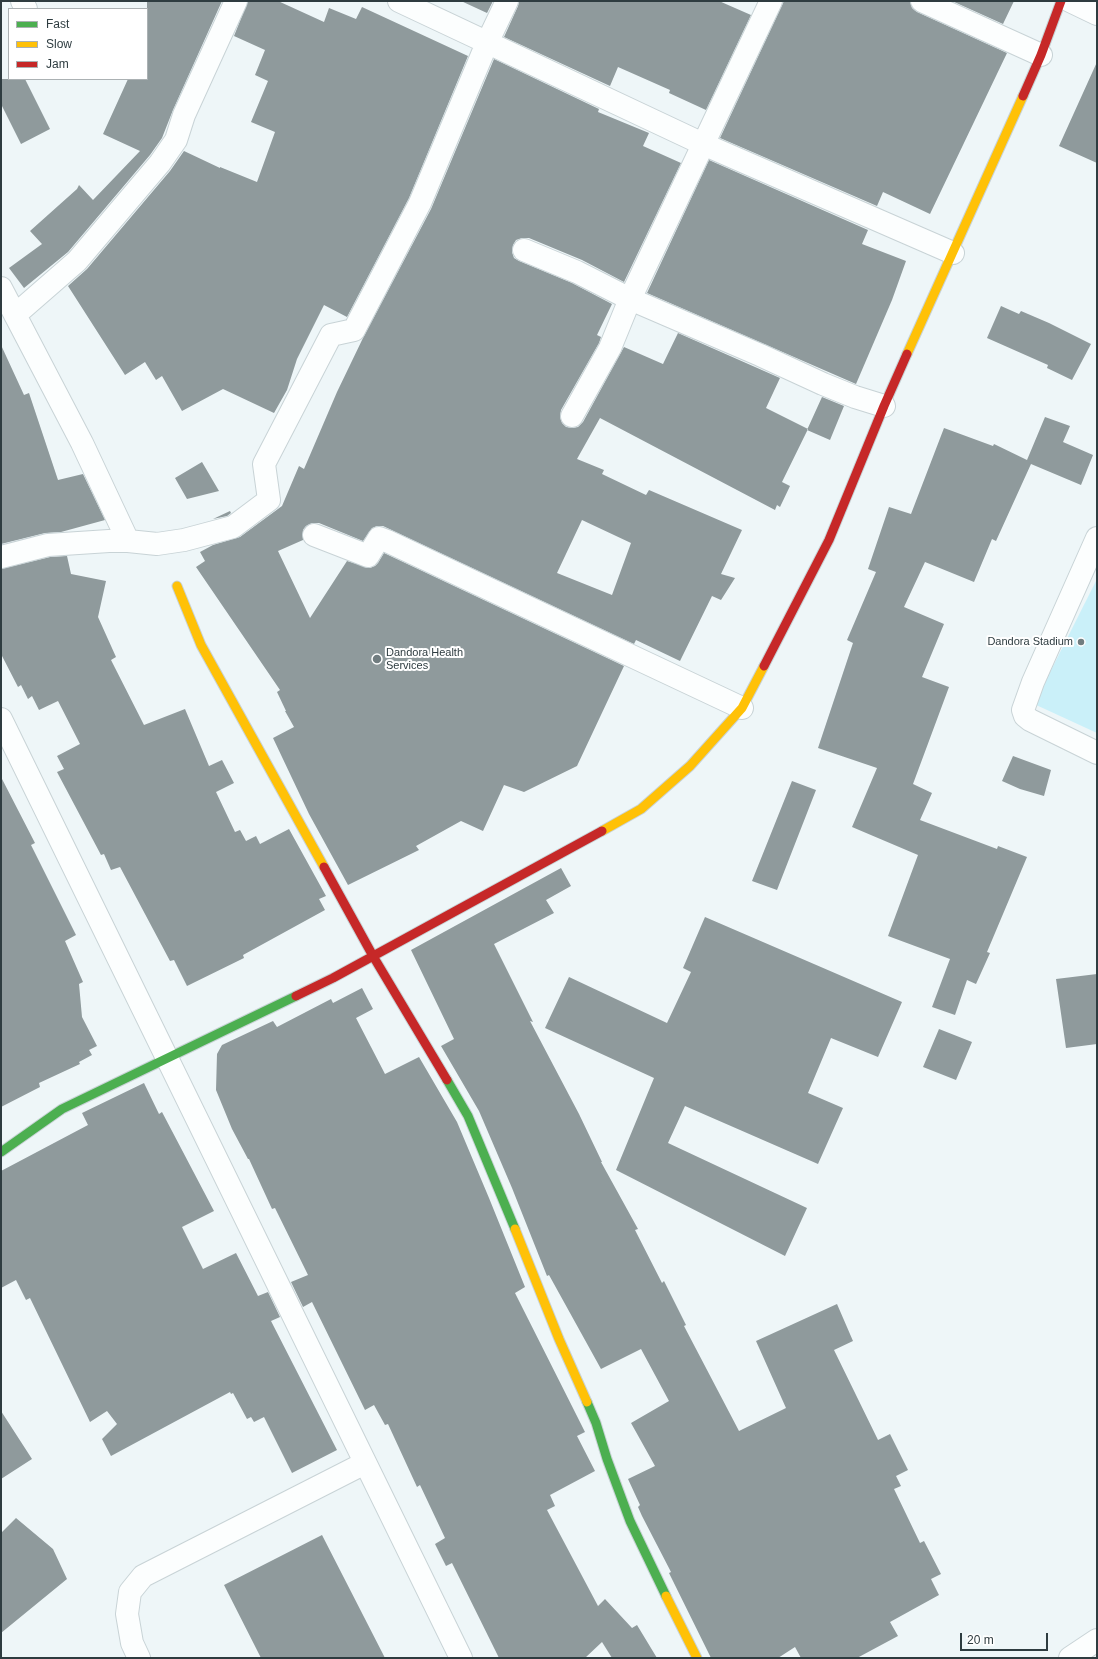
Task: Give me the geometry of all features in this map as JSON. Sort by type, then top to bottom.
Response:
[{"type":"street","points":[[15,315],[77,260],[160,163],[176,140],[184,115],[236,1]]},
{"type":"street","points":[[399,1],[703,144],[953,253]]},
{"type":"street","points":[[1,557],[48,545],[128,541],[157,544],[184,540],[233,527],[269,500],[264,464],[330,336],[354,330],[420,203],[487,43],[507,1]]},
{"type":"street","points":[[572,416],[610,348],[630,299],[771,1]]},
{"type":"street","points":[[922,1],[1041,55]]},
{"type":"street","points":[[1,1152],[62,1109],[333,978],[485,896],[641,809],[690,766],[742,708],[829,540],[884,406],[1041,55],[1061,1]]},
{"type":"street","points":[[1070,1],[1097,14]]},
{"type":"street","points":[[524,250],[577,272],[630,299],[823,384],[855,397],[884,406]]},
{"type":"street","points":[[1,288],[82,443],[128,541]]},
{"type":"street","points":[[314,535],[368,556],[379,538],[387,541],[742,708]]},
{"type":"street","points":[[1097,538],[1033,682],[1023,710],[1025,716],[1030,720],[1097,753]]},
{"type":"street","points":[[177,586],[201,645],[373,956],[468,1116],[501,1193],[559,1339],[596,1423],[607,1459],[630,1521],[697,1658]]},
{"type":"street","points":[[1,719],[461,1658]]},
{"type":"street","points":[[139,1658],[132,1643],[127,1614],[130,1592],[143,1576],[365,1463]]},
{"type":"street","points":[[1070,1658],[1097,1640]]},
{"type":"shaded area","name":"Dandora Stadium","points":[[1097,579],[1097,733],[1034,704]]},
{"type":"building","points":[[147,1],[222,1],[162,138],[150,155],[68,252],[24,288],[9,268],[42,244],[30,231],[77,189],[79,185],[93,200],[140,151],[103,134],[128,80],[148,80]]},
{"type":"building","points":[[248,1],[278,1],[324,22],[329,8],[356,19],[362,7],[468,56],[409,198],[347,317],[324,305],[297,359],[287,390],[274,413],[223,389],[182,411],[162,376],[156,380],[145,362],[125,375],[68,286],[87,269],[170,171],[184,151],[220,168],[257,182],[275,132],[251,122],[268,81],[255,75],[265,50],[234,36]]},
{"type":"building","points":[[461,1],[493,1],[487,13]]},
{"type":"building","points":[[519,1],[719,1],[751,15],[706,110],[669,93],[670,90],[618,67],[610,86],[504,37]]},
{"type":"building","points":[[784,1],[910,1],[912,8],[917,12],[1007,53],[930,214],[883,192],[877,206],[720,138]]},
{"type":"building","points":[[952,1],[1014,1],[1003,24]]},
{"type":"building","points":[[494,59],[599,109],[598,112],[649,133],[643,146],[681,163],[624,282],[582,260],[529,238],[516,240],[513,245],[512,252],[514,258],[519,261],[572,283],[612,304],[597,335],[601,337],[599,343],[561,410],[560,417],[562,423],[566,427],[573,428],[578,427],[583,422],[624,347],[663,364],[678,333],[780,378],[766,408],[808,429],[782,482],[790,486],[780,507],[777,505],[775,510],[600,418],[577,459],[604,470],[602,474],[646,495],[649,490],[742,530],[721,574],[735,578],[721,600],[712,596],[680,661],[636,640],[634,644],[383,526],[372,528],[363,541],[319,523],[312,523],[306,526],[303,530],[303,540],[278,551],[310,618],[347,561],[370,568],[378,563],[384,553],[624,666],[577,766],[524,792],[504,785],[483,831],[461,821],[416,846],[419,850],[348,885],[309,814],[273,738],[294,727],[277,692],[280,690],[196,567],[205,561],[200,552],[213,545],[240,537],[282,506],[299,466],[304,469],[337,392],[363,338],[431,209]],"holes":[[[582,520],[631,543],[612,595],[557,573]]]},
{"type":"building","points":[[1097,62],[1097,163],[1059,146]]},
{"type":"building","points":[[1,79],[26,80],[50,129],[21,144],[1,104]]},
{"type":"building","points":[[709,160],[868,230],[862,244],[906,261],[892,300],[856,384],[647,293]]},
{"type":"building","points":[[1001,306],[1019,314],[1021,311],[1091,344],[1072,380],[1047,368],[1048,365],[987,338]]},
{"type":"building","points":[[1,345],[24,395],[29,393],[58,480],[83,474],[105,520],[61,532],[45,533],[1,544]]},
{"type":"building","points":[[822,397],[844,406],[830,440],[807,430]]},
{"type":"building","points":[[1045,417],[1070,426],[1063,442],[1093,455],[1081,485],[1031,464],[996,541],[992,539],[974,582],[925,562],[904,607],[944,624],[922,677],[949,687],[913,784],[932,793],[920,820],[997,849],[998,846],[1027,857],[987,952],[990,953],[976,984],[967,980],[955,1015],[932,1007],[950,959],[888,936],[918,855],[852,827],[877,768],[818,748],[853,643],[847,640],[876,572],[868,569],[889,507],[911,514],[944,428],[993,446],[994,444],[1027,460]]},
{"type":"building","points":[[202,462],[219,491],[187,499],[175,478]]},
{"type":"building","points":[[230,511],[231,513],[227,516],[213,519]]},
{"type":"building","points":[[67,556],[71,574],[106,581],[98,617],[116,657],[111,660],[144,725],[185,709],[209,766],[222,760],[234,783],[216,792],[235,832],[240,830],[246,841],[256,836],[260,844],[289,829],[326,896],[319,899],[325,910],[243,955],[244,958],[187,986],[174,960],[170,961],[120,867],[111,870],[104,854],[101,855],[57,772],[64,769],[57,756],[80,744],[58,701],[39,710],[32,696],[28,699],[21,685],[18,687],[1,654],[1,569],[50,557]]},
{"type":"building","points":[[1013,756],[1051,770],[1044,796],[1020,789],[1002,781]]},
{"type":"building","points":[[1,777],[35,843],[31,845],[76,935],[65,941],[83,982],[79,984],[82,1017],[97,1046],[89,1050],[92,1055],[79,1062],[80,1064],[39,1083],[40,1087],[1,1107]]},
{"type":"building","points":[[792,781],[816,790],[777,890],[752,881]]},
{"type":"building","points":[[561,868],[571,886],[546,900],[554,913],[494,944],[533,1022],[530,1021],[579,1114],[601,1162],[638,1229],[635,1230],[662,1283],[664,1281],[686,1325],[684,1326],[739,1431],[786,1408],[756,1341],[837,1304],[853,1341],[834,1350],[878,1440],[890,1434],[908,1470],[896,1476],[901,1486],[894,1489],[920,1543],[924,1541],[941,1574],[931,1579],[939,1595],[890,1622],[898,1636],[857,1658],[801,1658],[795,1647],[778,1658],[711,1658],[669,1573],[671,1572],[642,1516],[638,1507],[640,1505],[628,1479],[655,1466],[631,1423],[669,1401],[641,1349],[601,1369],[549,1275],[547,1276],[479,1111],[441,1046],[454,1039],[411,950]]},
{"type":"building","points":[[705,917],[902,1002],[878,1057],[831,1038],[808,1093],[843,1108],[818,1164],[685,1106],[668,1143],[807,1208],[785,1256],[616,1170],[654,1078],[545,1028],[569,977],[667,1023],[691,972],[683,968]]},
{"type":"building","points":[[1097,974],[1097,1044],[1066,1048],[1056,979]]},
{"type":"building","points":[[362,988],[373,1009],[356,1018],[385,1074],[419,1057],[457,1122],[525,1287],[515,1293],[585,1432],[577,1436],[595,1471],[550,1495],[555,1506],[547,1510],[598,1606],[605,1599],[632,1628],[637,1625],[657,1658],[612,1658],[602,1642],[585,1658],[499,1658],[452,1563],[446,1566],[435,1544],[445,1538],[420,1485],[417,1487],[388,1424],[385,1425],[374,1405],[365,1410],[312,1302],[303,1307],[291,1282],[308,1275],[275,1208],[272,1209],[249,1159],[232,1129],[216,1090],[217,1054],[222,1045],[273,1021],[277,1027],[331,999],[333,1003]]},
{"type":"building","points":[[939,1029],[972,1042],[956,1080],[923,1067]]},
{"type":"building","points":[[144,1083],[159,1114],[162,1112],[214,1211],[182,1227],[203,1269],[236,1253],[258,1296],[268,1292],[280,1317],[271,1321],[337,1450],[292,1473],[264,1417],[254,1422],[251,1417],[247,1419],[233,1393],[231,1394],[230,1392],[111,1456],[102,1439],[117,1424],[107,1411],[90,1422],[30,1298],[26,1300],[16,1280],[1,1288],[1,1171],[88,1125],[82,1113]]},
{"type":"building","points":[[1,1411],[32,1459],[1,1479]]},
{"type":"building","points":[[16,1518],[53,1549],[67,1579],[1,1633],[1,1533]]},
{"type":"building","points":[[322,1535],[385,1658],[261,1658],[224,1585]]},
{"type":"traffic: fast","points":[[1,1152],[62,1109],[296,996]]},
{"type":"traffic: fast","points":[[447,1080],[468,1116],[515,1229]]},
{"type":"traffic: fast","points":[[587,1402],[596,1423],[607,1459],[630,1521],[666,1596]]},
{"type":"traffic: slow","points":[[907,354],[1023,96]]},
{"type":"traffic: slow","points":[[177,586],[201,645],[324,867]]},
{"type":"traffic: slow","points":[[602,831],[641,809],[690,766],[742,708],[764,666]]},
{"type":"traffic: slow","points":[[515,1229],[559,1339],[587,1402]]},
{"type":"traffic: slow","points":[[666,1596],[697,1658]]},
{"type":"traffic: jam","points":[[1023,96],[1041,55],[1061,1]]},
{"type":"traffic: jam","points":[[764,666],[829,540],[907,354]]},
{"type":"traffic: jam","points":[[296,996],[333,978],[602,831]]},
{"type":"traffic: jam","points":[[324,867],[373,956],[447,1080]]},
{"type":"place","name":"Dandora Stadium","points":[[1081,642]]},
{"type":"place","name":"Dandora Health Services","points":[[377,659]]}]
